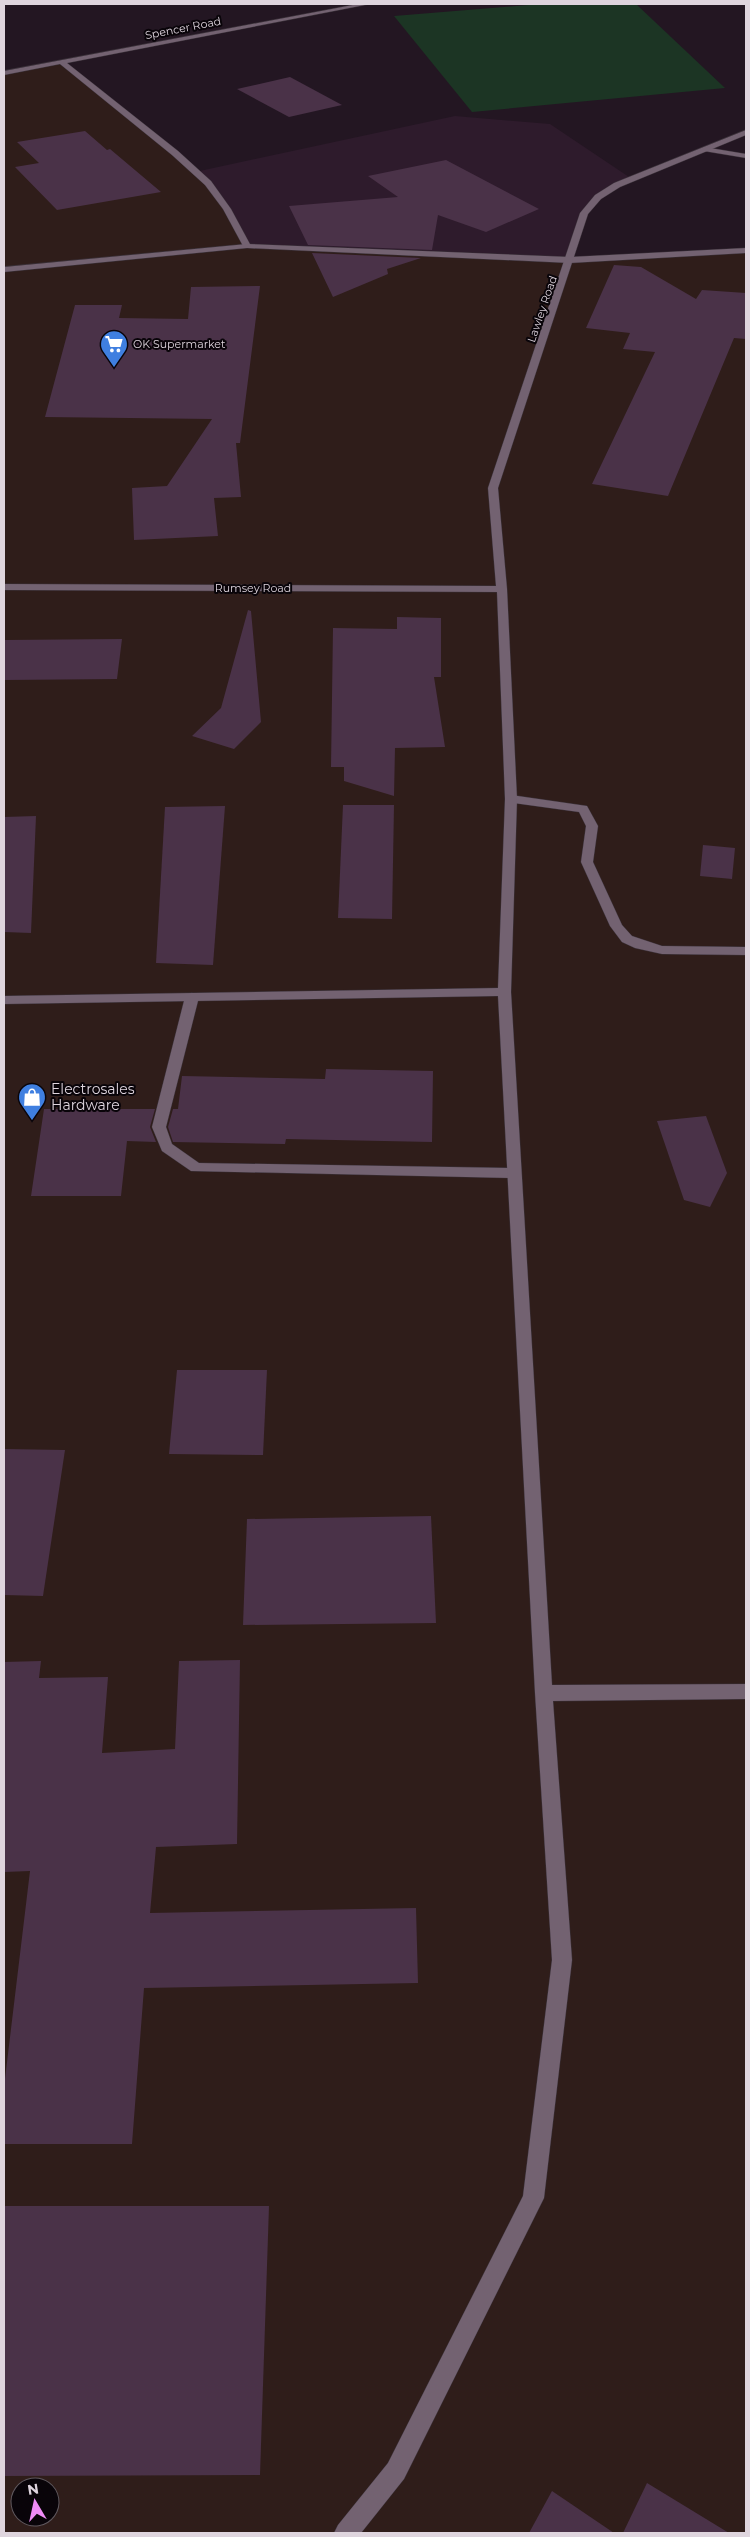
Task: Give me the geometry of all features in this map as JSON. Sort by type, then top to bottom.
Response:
[{"type":"street","name":"Spencer Road","points":[[4,73],[367,4]]},
{"type":"street","points":[[63,63],[175,153],[208,184],[227,209],[247,246]]},
{"type":"street","name":"Lawley Road","points":[[346,2533],[396,2471],[533,2198],[562,1960],[544,1694],[504,992],[512,799],[502,590],[493,488],[510,431],[570,260],[584,213],[598,197],[617,185],[746,132]]},
{"type":"street","points":[[707,149],[746,156]]},
{"type":"street","points":[[4,270],[247,246],[570,260],[746,251]]},
{"type":"street","name":"Rumsey Road","points":[[4,587],[502,590]]},
{"type":"street","points":[[512,799],[583,809],[592,826],[587,862],[616,926],[627,939],[640,946],[662,950],[746,952]]},
{"type":"street","points":[[4,1000],[504,992]]},
{"type":"street","points":[[192,997],[159,1127],[161,1141],[172,1155],[196,1168],[514,1173]]},
{"type":"street","points":[[544,1694],[746,1692]]},
{"type":"shaded area","points":[[63,63],[208,183],[248,246],[570,260],[746,251],[746,2533],[4,2533],[4,73]]},
{"type":"shaded area","points":[[455,116],[550,124],[632,179],[617,185],[584,211],[570,260],[247,246],[195,172]]},
{"type":"green space","points":[[540,4],[636,4],[725,88],[472,112],[394,16]]},
{"type":"building","points":[[290,77],[342,105],[289,117],[237,89]]},
{"type":"building","points":[[85,131],[107,150],[110,149],[161,192],[57,210],[15,167],[39,163],[17,142]]},
{"type":"building","points":[[446,160],[539,209],[486,232],[438,215],[432,250],[308,245],[289,206],[398,197],[368,176]]},
{"type":"building","points":[[312,253],[421,258],[387,269],[388,274],[333,297]]},
{"type":"building","points":[[614,265],[641,267],[696,299],[702,290],[746,293],[746,339],[734,338],[668,496],[592,484],[655,352],[623,349],[630,333],[586,328]]},
{"type":"building","points":[[260,286],[240,443],[236,443],[241,497],[214,498],[218,536],[134,540],[132,488],[167,486],[212,419],[45,417],[75,305],[122,305],[119,318],[188,319],[191,287]]},
{"type":"building","points":[[248,610],[251,611],[261,722],[234,749],[192,736],[221,708]]},
{"type":"building","points":[[397,617],[441,618],[441,677],[434,677],[445,747],[395,748],[394,796],[344,781],[344,767],[331,767],[333,628],[397,629]]},
{"type":"building","points":[[122,639],[117,679],[4,680],[4,640]]},
{"type":"building","points":[[343,805],[394,805],[392,919],[338,918]]},
{"type":"building","points":[[225,806],[213,965],[156,963],[165,807]]},
{"type":"building","points":[[36,816],[31,933],[4,932],[4,817]]},
{"type":"building","points":[[703,845],[735,848],[732,879],[700,876]]},
{"type":"building","points":[[326,1069],[433,1071],[432,1142],[286,1139],[285,1144],[173,1142],[168,1127],[173,1109],[178,1109],[182,1076],[325,1079]]},
{"type":"building","points":[[44,1109],[155,1109],[150,1127],[156,1142],[127,1141],[121,1196],[31,1196]]},
{"type":"building","points":[[706,1116],[727,1173],[710,1207],[684,1200],[657,1121]]},
{"type":"building","points":[[177,1370],[267,1370],[263,1455],[169,1454]]},
{"type":"building","points":[[4,1449],[65,1450],[43,1596],[4,1595]]},
{"type":"building","points":[[431,1516],[436,1623],[243,1625],[247,1519]]},
{"type":"building","points":[[240,1660],[237,1844],[156,1847],[150,1913],[416,1908],[418,1983],[144,1988],[132,2144],[4,2144],[4,2087],[30,1871],[4,1872],[4,1662],[41,1661],[39,1678],[108,1677],[102,1753],[175,1749],[179,1661]]},
{"type":"building","points":[[4,2206],[269,2206],[260,2475],[4,2476]]},
{"type":"building","points":[[647,2483],[729,2533],[623,2533]]},
{"type":"building","points":[[552,2491],[614,2533],[529,2533]]},
{"type":"place","name":"OK Supermarket","points":[[114,368]]},
{"type":"place","name":"Electrosales Hardware","points":[[32,1121]]}]
